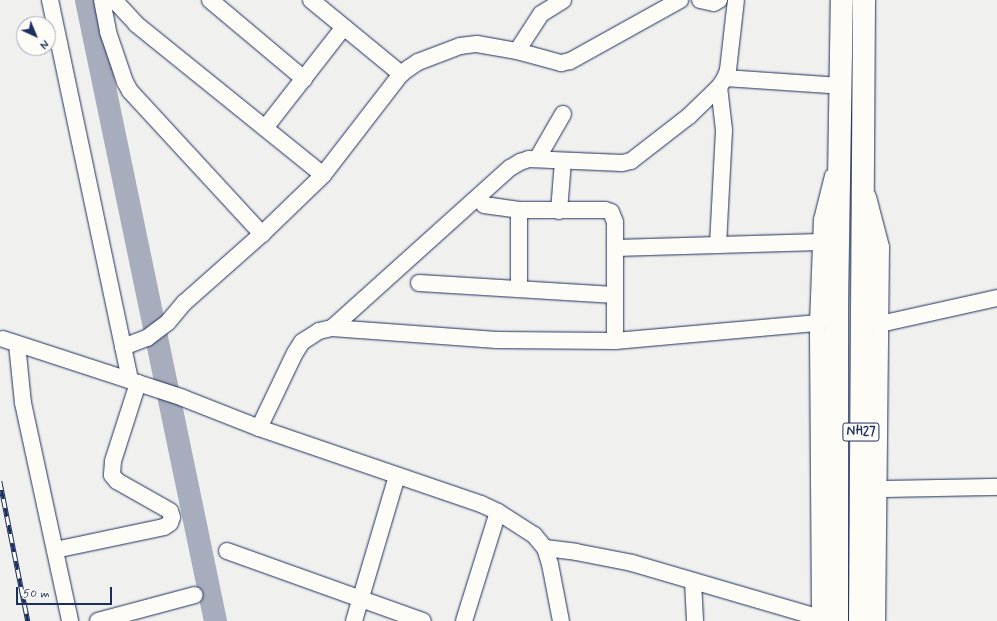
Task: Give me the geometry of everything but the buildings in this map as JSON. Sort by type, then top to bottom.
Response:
[{"type":"highway","name":"NH27","points":[[826,620],[829,245],[840,149],[842,6]]},
{"type":"highway","name":"NH27","points":[[860,621],[864,7]]},
{"type":"street","points":[[50,0],[123,347],[134,382],[113,461],[112,475],[117,480],[170,511],[172,517],[170,523],[164,527],[55,550]]},
{"type":"street","points":[[102,0],[108,32],[125,82],[130,90],[262,234]]},
{"type":"street","points":[[114,0],[136,24],[323,175]]},
{"type":"street","points":[[210,0],[304,79]]},
{"type":"street","points":[[311,0],[401,74]]},
{"type":"street","points":[[517,51],[541,14],[562,0]]},
{"type":"street","points":[[123,347],[147,338],[168,322],[184,303],[262,234],[323,175],[401,74],[418,62],[468,44],[477,44],[517,51],[555,63],[562,63],[570,61],[680,0]]},
{"type":"street","points":[[700,0],[714,3],[719,0]]},
{"type":"street","points":[[332,328],[510,168],[524,161],[537,159],[622,163],[631,161],[689,116],[722,83],[728,70],[736,0]]},
{"type":"street","points":[[265,128],[344,28]]},
{"type":"street","points":[[722,83],[841,86]]},
{"type":"street","points":[[718,245],[724,130],[722,83]]},
{"type":"street","points":[[537,159],[563,114]]},
{"type":"street","points":[[558,210],[563,161]]},
{"type":"street","points":[[862,176],[881,247],[877,621]]},
{"type":"street","points":[[484,205],[521,210],[605,210],[611,212],[615,222],[615,341]]},
{"type":"street","points":[[519,289],[519,218],[521,210]]},
{"type":"street","points":[[545,548],[576,552],[632,563],[693,581],[789,616],[826,620],[818,323],[829,245],[718,245],[615,248]]},
{"type":"street","points":[[419,283],[615,295]]},
{"type":"street","points":[[880,324],[997,298]]},
{"type":"street","points":[[259,428],[295,353],[302,342],[319,331],[332,328],[497,340],[615,341],[818,323]]},
{"type":"street","points":[[70,621],[10,342],[183,398],[259,428],[481,504],[498,512],[534,535],[545,548],[550,564],[561,621]]},
{"type":"street","points":[[354,621],[397,476]]},
{"type":"street","points":[[878,489],[997,487]]},
{"type":"street","points":[[464,621],[498,512]]},
{"type":"street","points":[[227,551],[423,621]]},
{"type":"street","points":[[693,581],[695,621]]},
{"type":"street","points":[[98,621],[154,614],[195,595]]},
{"type":"waterway","points":[[86,0],[215,621]]},
{"type":"railway","points":[[0,481],[28,621]]}]
